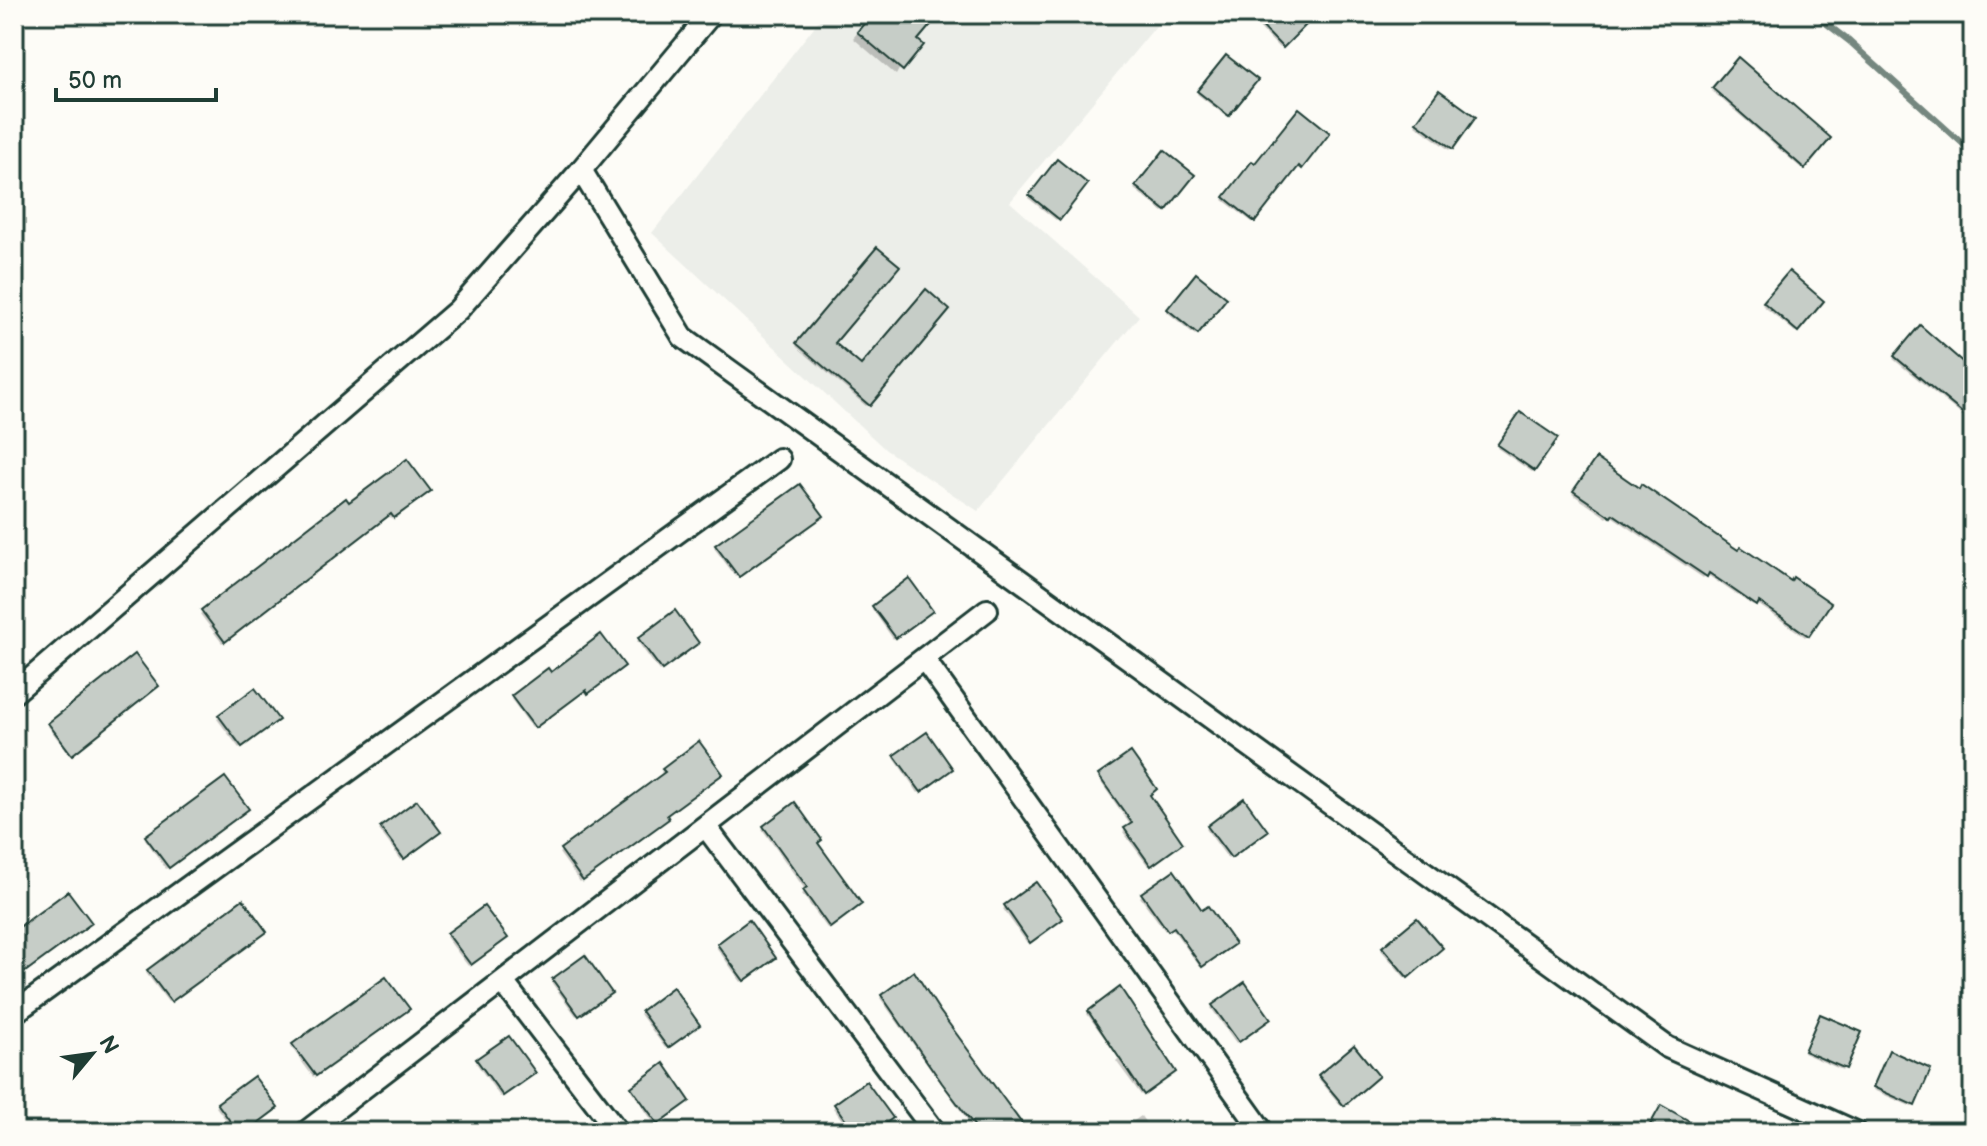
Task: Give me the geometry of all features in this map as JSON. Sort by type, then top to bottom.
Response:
[{"type":"street","points":[[14,693],[458,310],[581,170],[711,14]]},
{"type":"street","points":[[581,170],[683,337],[1667,1047],[1856,1132]]},
{"type":"street","points":[[14,1013],[779,459]]},
{"type":"street","points":[[306,1132],[987,610]]},
{"type":"street","points":[[924,659],[1263,1132]]},
{"type":"street","points":[[706,827],[935,1132]]},
{"type":"street","points":[[503,982],[618,1132]]},
{"type":"shaded area","points":[[824,14],[1166,14],[1010,202],[1139,316],[978,511],[886,450],[652,233]]},
{"type":"building","points":[[872,14],[940,14],[918,40],[924,45],[903,71],[857,32]]},
{"type":"building","points":[[1250,14],[1317,14],[1283,48]]},
{"type":"building","points":[[1226,55],[1258,80],[1229,116],[1197,91]]},
{"type":"building","points":[[1738,57],[1831,138],[1805,169],[1712,88]]},
{"type":"building","points":[[1439,90],[1476,117],[1453,149],[1416,122]]},
{"type":"building","points":[[1299,108],[1330,133],[1302,169],[1299,166],[1255,222],[1224,197]]},
{"type":"building","points":[[1164,150],[1195,175],[1166,211],[1135,186]]},
{"type":"building","points":[[1057,159],[1088,184],[1060,220],[1029,195]]},
{"type":"building","points":[[877,247],[900,266],[835,343],[861,365],[926,289],[950,310],[870,406],[796,343]]},
{"type":"building","points":[[1789,271],[1824,301],[1798,332],[1763,302]]},
{"type":"building","points":[[1196,273],[1227,298],[1198,334],[1167,309]]},
{"type":"building","points":[[1920,325],[1973,371],[1973,422],[1894,356]]},
{"type":"building","points":[[1520,412],[1558,438],[1535,471],[1497,445]]},
{"type":"building","points":[[1596,458],[1639,488],[1641,484],[1738,550],[1741,547],[1791,581],[1793,577],[1831,603],[1809,636],[1709,573],[1707,577],[1573,491]]},
{"type":"building","points":[[407,459],[431,491],[394,518],[391,514],[225,642],[201,610],[346,498],[349,502]]},
{"type":"building","points":[[800,484],[824,516],[739,577],[715,545]]},
{"type":"building","points":[[909,578],[933,611],[896,638],[872,606]]},
{"type":"building","points":[[675,610],[699,643],[662,670],[638,638]]},
{"type":"building","points":[[601,634],[625,666],[535,728],[511,696],[548,668],[551,672]]},
{"type":"building","points":[[135,654],[159,686],[72,755],[48,723]]},
{"type":"building","points":[[255,688],[279,720],[242,747],[218,715]]},
{"type":"building","points":[[927,732],[953,769],[921,792],[894,755]]},
{"type":"building","points":[[699,741],[723,774],[667,815],[669,819],[583,881],[560,849],[665,772],[662,769]]},
{"type":"building","points":[[1131,752],[1157,789],[1150,795],[1183,843],[1151,866],[1124,828],[1132,823],[1098,775]]},
{"type":"building","points":[[225,777],[249,809],[169,868],[145,836]]},
{"type":"building","points":[[1244,798],[1268,831],[1231,858],[1207,826]]},
{"type":"building","points":[[417,800],[441,832],[404,859],[380,827]]},
{"type":"building","points":[[795,802],[822,840],[818,843],[862,904],[830,928],[803,890],[807,887],[763,826]]},
{"type":"building","points":[[1174,870],[1202,910],[1208,906],[1235,944],[1202,967],[1174,927],[1168,931],[1141,893]]},
{"type":"building","points":[[1036,882],[1063,919],[1030,943],[1004,905]]},
{"type":"building","points":[[68,891],[92,923],[14,980],[14,931]]},
{"type":"building","points":[[243,899],[267,932],[171,1002],[147,970]]},
{"type":"building","points":[[484,906],[508,938],[471,965],[447,933]]},
{"type":"building","points":[[1417,918],[1443,948],[1408,978],[1382,947]]},
{"type":"building","points":[[749,920],[776,958],[744,981],[717,944]]},
{"type":"building","points":[[585,955],[612,993],[579,1016],[552,979]]},
{"type":"building","points":[[914,971],[1028,1132],[979,1132],[942,1083],[881,995]]},
{"type":"building","points":[[386,977],[410,1009],[316,1076],[292,1044]]},
{"type":"building","points":[[1245,982],[1271,1019],[1239,1042],[1212,1005]]},
{"type":"building","points":[[673,987],[700,1025],[668,1048],[641,1011]]},
{"type":"building","points":[[1120,987],[1176,1072],[1144,1095],[1088,1011]]},
{"type":"building","points":[[1820,1014],[1862,1032],[1846,1069],[1804,1051]]},
{"type":"building","points":[[509,1036],[536,1073],[503,1096],[476,1059]]},
{"type":"building","points":[[1354,1045],[1379,1076],[1344,1106],[1318,1075]]},
{"type":"building","points":[[1889,1050],[1931,1069],[1915,1106],[1873,1087]]},
{"type":"building","points":[[664,1063],[690,1101],[658,1124],[631,1087]]},
{"type":"building","points":[[254,1076],[278,1108],[246,1132],[238,1132],[217,1103]]},
{"type":"building","points":[[866,1081],[893,1118],[874,1132],[854,1132],[834,1104]]},
{"type":"building","points":[[1661,1105],[1709,1132],[1646,1132]]},
{"type":"waterway","points":[[1814,14],[1849,41],[1973,153]]}]
